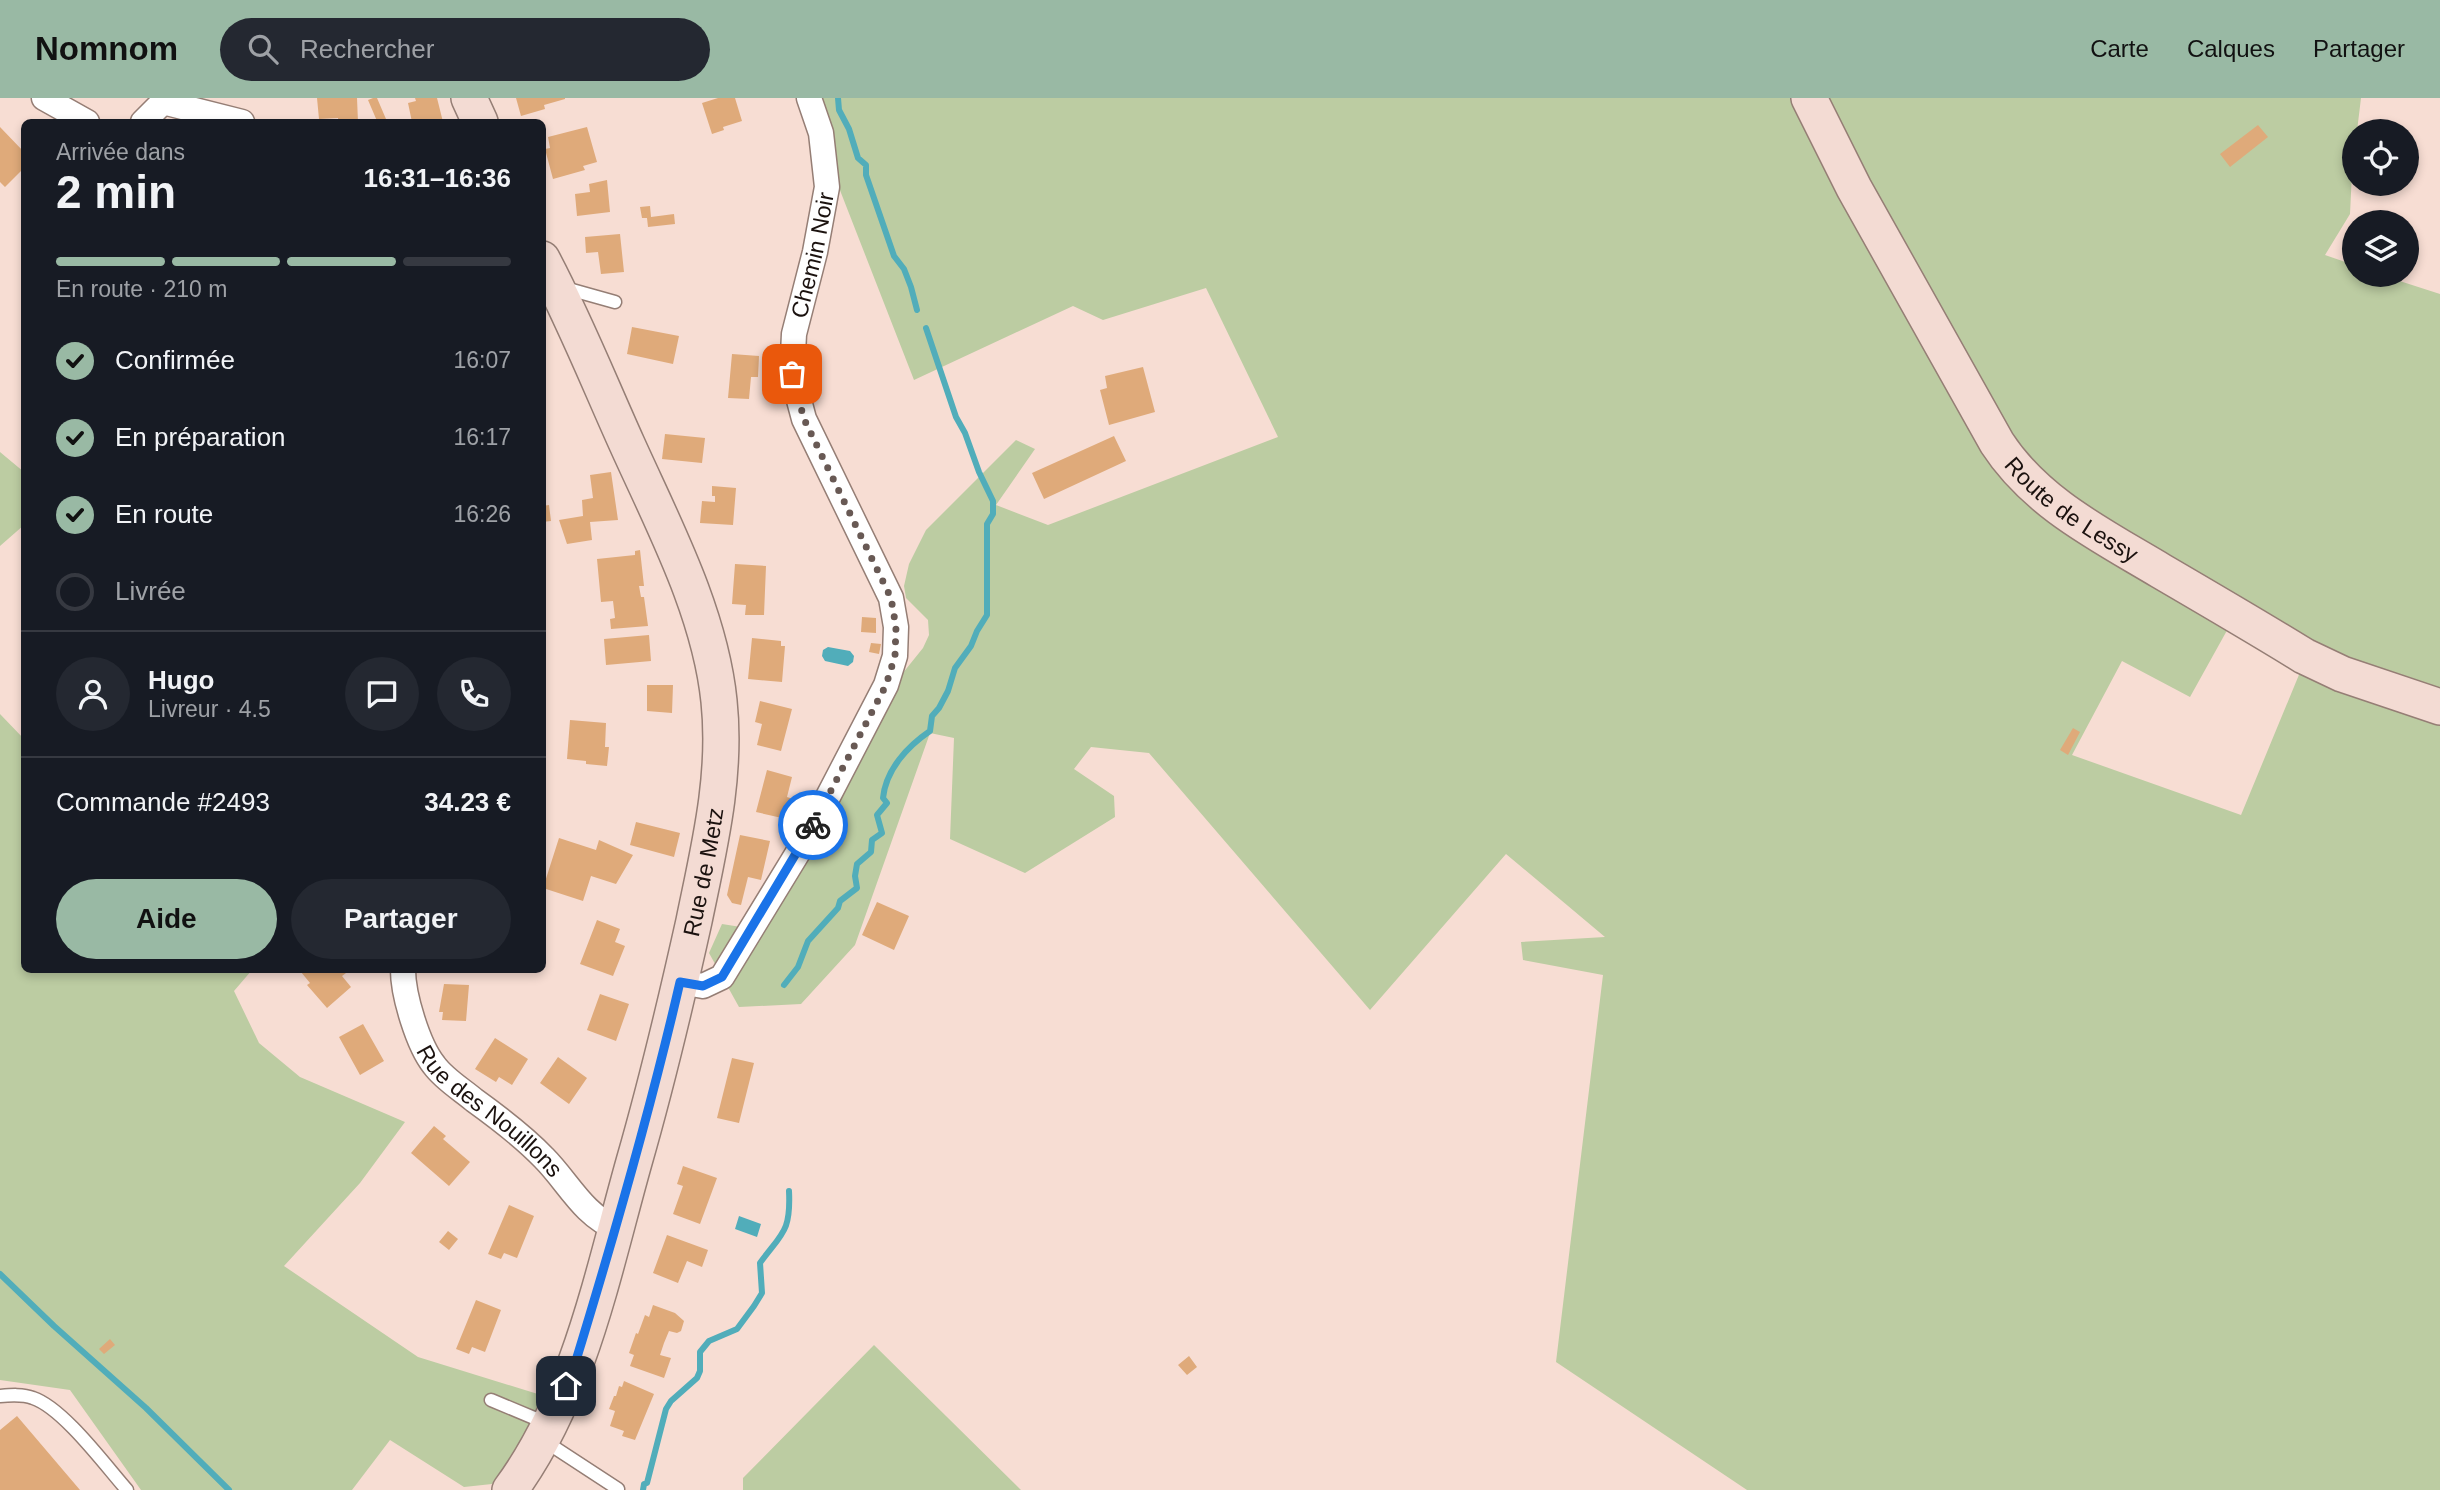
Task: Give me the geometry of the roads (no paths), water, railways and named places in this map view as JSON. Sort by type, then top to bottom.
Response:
[{"type":"main road","points":[[469,98],[479,119]]},
{"type":"main road","name":"Route de Lessy","points":[[1809,98],[1842,164],[1997,443],[2011,464],[2027,480],[2077,521],[2304,656],[2342,674],[2440,706]]},
{"type":"main road","name":"Rue de Metz","points":[[510,1490],[546,1432],[574,1367],[616,1228],[655,1088],[713,834],[719,793],[720,711],[713,663],[696,607],[668,534],[550,273]]},
{"type":"street","points":[[44,98],[82,119]]},
{"type":"street","name":"Chemin Noir","points":[[680,982],[703,986],[722,977],[805,841],[886,685],[895,656],[896,627],[891,598],[804,419],[792,374],[794,334],[815,252],[827,187],[821,133],[809,98]]},
{"type":"street","points":[[146,119],[164,100],[231,119]]},
{"type":"street","name":"Rue des Nouillons","points":[[403,973],[414,1020],[433,1065],[448,1080],[520,1134],[547,1160],[587,1210],[603,1223],[616,1228]]},
{"type":"lane","points":[[550,273],[615,302]]},
{"type":"lane","points":[[0,1396],[33,1398],[49,1406],[65,1420],[127,1490]]},
{"type":"lane","points":[[491,1400],[546,1432],[618,1489]]},
{"type":"water","points":[[828,647],[850,651],[854,656],[853,662],[848,666],[825,661],[823,650]]},
{"type":"water","points":[[739,1216],[761,1224],[757,1237],[735,1229]]},
{"type":"waterway","points":[[838,98],[839,110],[849,129],[858,158],[866,165],[866,175],[894,256],[904,269],[917,310]]},
{"type":"waterway","points":[[784,985],[798,967],[808,941],[838,908],[840,901],[857,888],[857,864],[871,852],[872,840],[882,833],[877,815],[887,803],[883,798],[893,768],[906,751],[930,731],[932,716],[948,691],[955,668],[971,646],[987,615],[987,524],[993,514],[993,501],[956,417],[926,328]]},
{"type":"waterway","points":[[643,1490],[666,1409],[671,1401],[697,1378],[700,1371],[700,1352],[709,1341],[737,1329],[762,1293],[760,1263],[787,1224],[789,1191]]},
{"type":"waterway","points":[[0,1274],[146,1408],[229,1490]]}]
